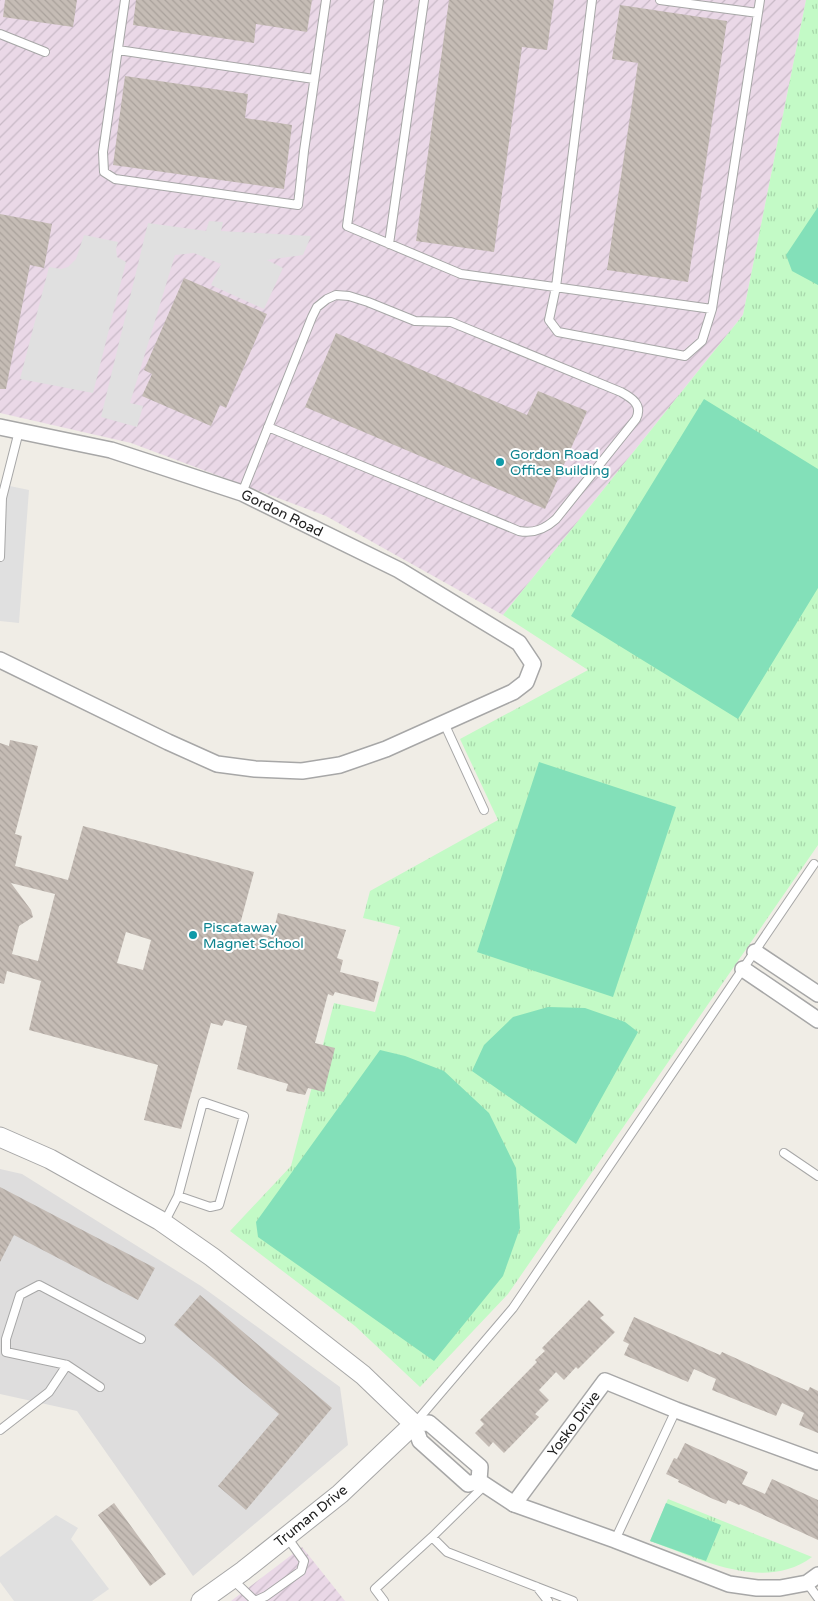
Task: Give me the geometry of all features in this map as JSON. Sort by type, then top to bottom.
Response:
[{"type":"street","name":"Gordon Road","points":[[0,427],[111,450],[242,493],[399,570],[519,643],[534,664],[526,682],[513,692],[444,723]]},
{"type":"street","points":[[0,660],[217,764],[255,769],[302,771],[340,765],[386,749],[444,723]]},
{"type":"street","points":[[755,952],[818,994]]},
{"type":"street","points":[[743,969],[818,1020]]},
{"type":"street","points":[[0,1137],[50,1159],[164,1223],[212,1257],[363,1375],[414,1424],[420,1441],[468,1484],[482,1483],[514,1504],[729,1584],[757,1588],[780,1588],[812,1579]]},
{"type":"street","name":"Yosko Drive","points":[[514,1504],[605,1381],[676,1410],[818,1462]]},
{"type":"street","points":[[414,1424],[429,1423],[480,1467],[482,1483]]},
{"type":"street","name":"Truman Drive","points":[[201,1601],[287,1537],[340,1494],[414,1424]]},
{"type":"lane","points":[[125,0],[102,159],[104,172],[115,179],[298,205],[326,0]]},
{"type":"lane","points":[[379,0],[347,226],[461,274],[712,309]]},
{"type":"lane","points":[[389,244],[424,0]]},
{"type":"lane","points":[[592,0],[556,287],[549,320],[558,332],[685,356],[702,341],[712,309],[760,0]]},
{"type":"lane","points":[[660,0],[758,14]]},
{"type":"lane","points":[[0,34],[45,52]]},
{"type":"lane","points":[[118,50],[314,79]]},
{"type":"lane","points":[[242,493],[268,427],[312,317],[317,307],[336,295],[349,296],[368,302],[415,321],[451,322],[621,392],[638,405],[639,413],[556,519],[547,527],[527,532],[519,531],[268,427]]},
{"type":"lane","points":[[0,557],[1,497],[19,431]]},
{"type":"lane","points":[[444,723],[484,810]]},
{"type":"lane","points":[[414,1424],[513,1308],[814,864]]},
{"type":"lane","points":[[164,1223],[178,1196],[203,1102],[244,1116],[219,1205],[210,1207],[178,1196]]},
{"type":"lane","points":[[784,1153],[818,1176]]},
{"type":"lane","points":[[100,1387],[67,1364],[3,1352],[20,1295],[39,1285],[141,1339]]},
{"type":"lane","points":[[0,1430],[49,1392],[67,1364]]},
{"type":"lane","points":[[615,1540],[676,1410]]},
{"type":"lane","points":[[384,1601],[375,1590],[432,1537],[482,1483]]},
{"type":"lane","points":[[232,1579],[255,1601],[266,1596],[300,1571],[304,1561],[287,1537]]},
{"type":"lane","points":[[432,1537],[448,1552],[573,1601]]},
{"type":"lane","points":[[812,1579],[818,1598]]},
{"type":"lane","points":[[537,1587],[548,1601]]},
{"type":"shaded area","points":[[0,0],[806,0],[743,315],[503,615],[326,516],[131,443],[0,413]]},
{"type":"shaded area","points":[[209,221],[223,222],[221,231],[311,236],[303,255],[267,260],[283,268],[264,309],[211,285],[221,264],[194,253],[175,255],[130,403],[143,406],[137,427],[101,417],[148,223],[206,231]]},
{"type":"shaded area","points":[[84,235],[118,242],[116,249],[117,257],[126,262],[93,393],[20,379],[49,267],[61,269],[68,267],[76,259]]},
{"type":"shaded area","points":[[0,484],[29,490],[19,623],[0,621]]},
{"type":"shaded area","points":[[0,1169],[22,1174],[201,1286],[340,1387],[348,1445],[193,1576],[77,1411],[0,1394]]},
{"type":"shaded area","points":[[56,1515],[78,1528],[71,1539],[109,1589],[92,1601],[14,1601],[0,1582],[0,1557]]},
{"type":"shaded area","points":[[302,1547],[345,1601],[231,1601]]},
{"type":"green space","points":[[806,0],[818,0],[818,845],[508,1294],[420,1387],[355,1326],[230,1231],[291,1166],[334,1003],[375,1012],[400,927],[363,918],[370,891],[498,820],[460,739],[588,670],[503,615],[743,315]]},
{"type":"green space","points":[[818,207],[818,285],[792,271],[786,255]]},
{"type":"green space","points":[[704,399],[818,469],[818,588],[738,719],[571,616]]},
{"type":"green space","points":[[539,762],[676,807],[613,997],[477,952]]},
{"type":"green space","points":[[548,1007],[585,1008],[625,1022],[638,1032],[576,1144],[472,1071],[484,1045],[513,1017]]},
{"type":"green space","points":[[380,1050],[405,1056],[444,1071],[489,1113],[516,1168],[520,1228],[503,1276],[434,1361],[258,1237],[256,1222]]},
{"type":"green space","points":[[668,1499],[812,1557],[793,1567],[773,1572],[752,1572],[710,1563],[650,1541]]},
{"type":"green space","points":[[666,1503],[721,1525],[706,1561],[650,1541]]},
{"type":"building","points":[[5,0],[77,0],[73,27],[3,17]]},
{"type":"building","points":[[136,0],[312,0],[307,32],[256,24],[254,43],[133,25]]},
{"type":"building","points":[[449,0],[554,0],[547,50],[522,47],[494,252],[416,241]]},
{"type":"building","points":[[620,5],[727,21],[688,282],[607,270],[638,63],[612,59]]},
{"type":"building","points":[[125,76],[248,94],[245,118],[292,125],[284,189],[113,165]]},
{"type":"building","points":[[0,214],[52,224],[44,268],[30,265],[6,389],[0,389]]},
{"type":"building","points":[[184,278],[267,314],[226,408],[220,405],[211,426],[142,396],[152,374],[144,370]]},
{"type":"building","name":"Gordon Road Office Building","points":[[336,333],[527,415],[538,391],[587,411],[545,509],[305,407]]},
{"type":"building","name":"Piscataway Magnet School","points":[[10,740],[38,746],[15,834],[22,836],[15,866],[68,880],[83,826],[254,872],[239,928],[272,937],[278,913],[346,930],[337,958],[343,960],[340,972],[379,982],[374,1002],[335,992],[333,996],[328,994],[315,1043],[335,1048],[324,1092],[308,1088],[305,1095],[286,1091],[288,1084],[237,1069],[247,1026],[225,1020],[222,1026],[211,1023],[181,1129],[144,1120],[158,1065],[29,1030],[41,981],[7,971],[4,984],[0,983],[0,743],[9,746]],"holes":[[[11,883],[55,894],[38,961],[12,954],[19,926],[33,917],[31,910]],[[126,932],[151,940],[143,970],[117,963]]]},
{"type":"building","points":[[0,1187],[155,1268],[138,1300],[14,1235],[0,1262]]},
{"type":"building","points":[[200,1295],[332,1408],[246,1510],[218,1486],[279,1414],[174,1325]]},
{"type":"building","points":[[589,1300],[604,1315],[600,1318],[615,1332],[578,1369],[576,1367],[564,1380],[556,1372],[539,1390],[549,1400],[535,1414],[539,1417],[504,1453],[493,1442],[489,1447],[475,1433],[484,1424],[480,1420],[537,1362],[535,1360],[545,1351],[542,1348]]},
{"type":"building","points":[[634,1317],[720,1355],[722,1352],[808,1391],[810,1387],[818,1391],[818,1433],[799,1425],[804,1413],[782,1403],[776,1416],[712,1390],[716,1379],[694,1369],[688,1382],[624,1355],[629,1344],[623,1341]]},
{"type":"building","points":[[685,1443],[748,1472],[742,1484],[765,1494],[772,1479],[818,1500],[818,1540],[740,1504],[728,1500],[726,1504],[713,1499],[666,1474],[674,1458],[677,1459]]},
{"type":"building","points":[[114,1503],[166,1574],[150,1586],[98,1515]]},
{"type":"place","name":"Gordon Road Office Building","points":[[500,462]]},
{"type":"place","name":"Piscataway Magnet School","points":[[193,935]]}]
